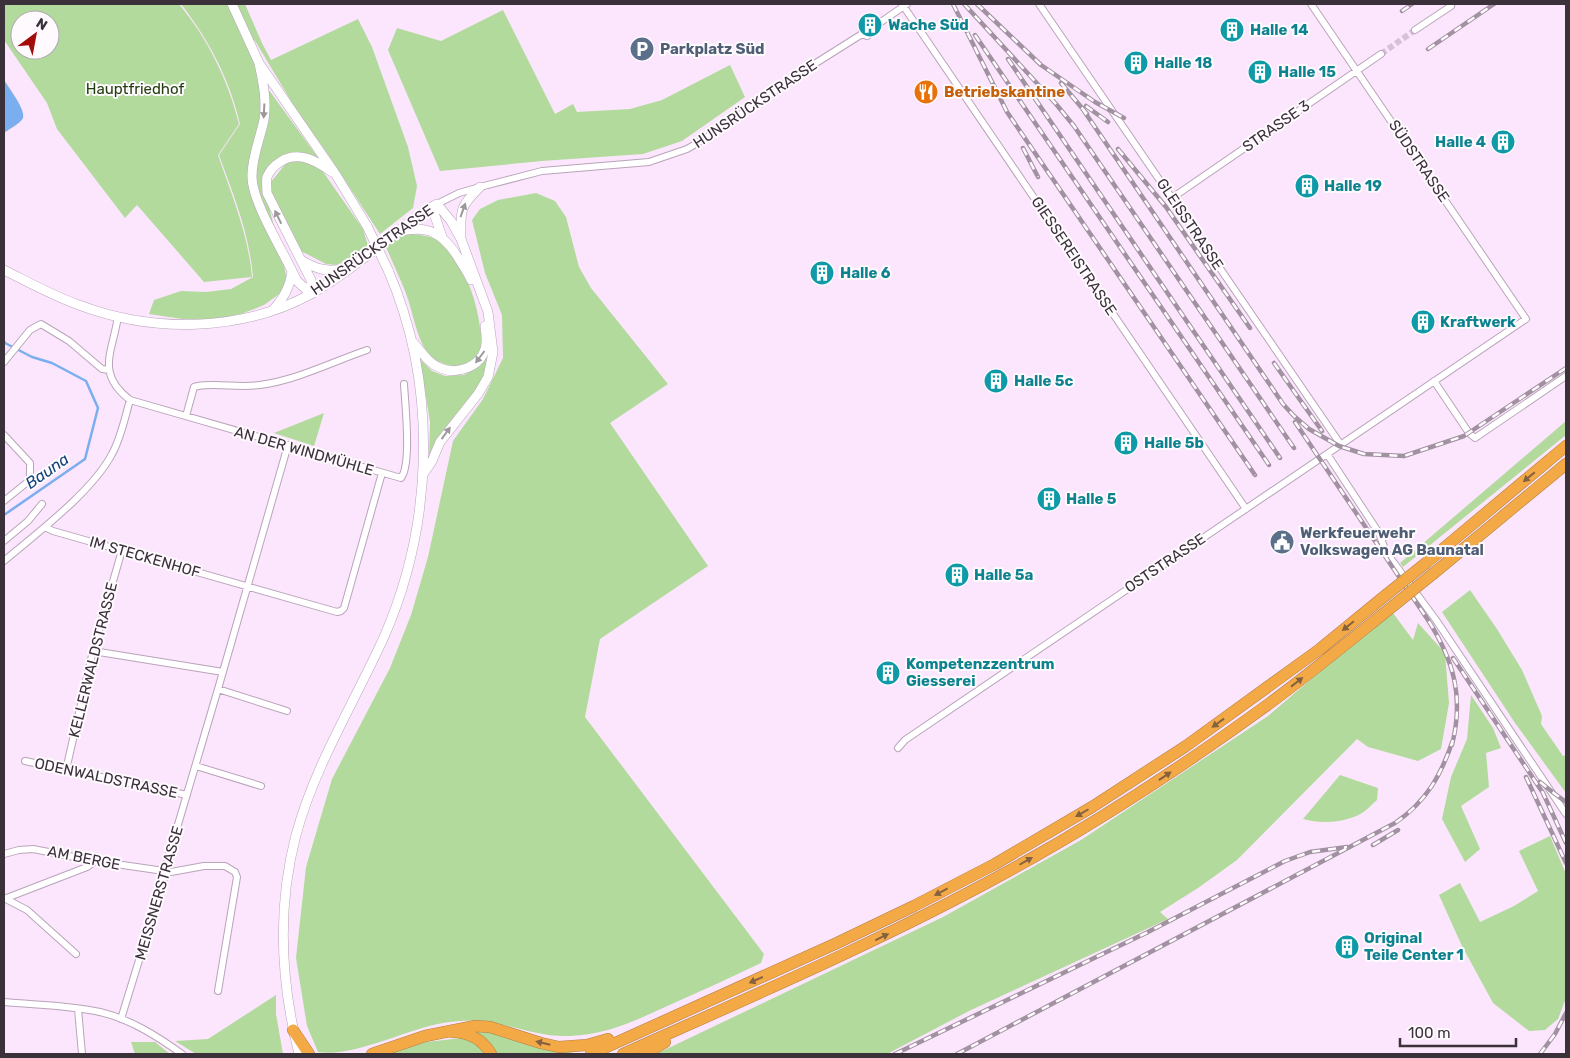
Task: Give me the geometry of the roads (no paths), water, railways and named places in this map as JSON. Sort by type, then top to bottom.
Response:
[{"type":"highway","points":[[591,1054],[914,906],[995,864],[1092,807],[1186,746],[1320,649],[1566,446]]},
{"type":"highway","points":[[623,1054],[914,922],[1007,872],[1093,822],[1194,757],[1271,702],[1394,606],[1566,464]]},
{"type":"highway","points":[[645,1054],[699,1020]]},
{"type":"highway","points":[[372,1054],[411,1040],[446,1031],[481,1026],[541,1044],[559,1046],[595,1044],[606,1039],[625,1039]]},
{"type":"highway","points":[[293,1030],[309,1054]]},
{"type":"highway","points":[[446,1031],[477,1038],[491,1054]]},
{"type":"main road","points":[[232,4],[259,63],[336,175],[367,226],[388,270],[396,288],[411,341],[420,385],[423,432],[423,476],[416,534],[402,590],[384,636],[337,733],[310,795],[296,836],[286,888],[284,961],[293,1030],[299,1054]]},
{"type":"main road","points":[[259,63],[265,93],[264,120],[255,150],[252,177],[256,197],[297,281],[311,294]]},
{"type":"main road","points":[[311,294],[311,280],[266,193],[267,177],[274,166],[286,158],[303,157],[319,163],[336,175]]},
{"type":"main road","points":[[461,239],[462,210],[468,199],[480,186]]},
{"type":"main road","points":[[434,205],[442,238]]},
{"type":"main road","points":[[423,476],[440,442],[455,420],[478,394],[488,377],[493,352],[488,312],[461,239],[451,221],[434,205]]},
{"type":"main road","name":"HUNSRÜCKSTRASSE","points":[[4,270],[81,306],[118,316],[153,324],[218,323],[272,312],[311,294],[353,266],[434,205]]},
{"type":"main road","points":[[396,233],[418,229],[428,230],[442,238],[452,248],[469,276],[483,314],[486,332],[485,349],[478,362],[465,369],[451,370],[439,368],[428,360],[411,341]]},
{"type":"main road","points":[[301,259],[313,267],[325,271],[353,266]]},
{"type":"main road","points":[[272,312],[287,292],[292,271]]},
{"type":"street","name":"GLEISSTRASSE","points":[[1039,4],[1341,445]]},
{"type":"street","name":"SÜDSTRASSE","points":[[1312,4],[1526,319]]},
{"type":"street","points":[[876,25],[904,5]]},
{"type":"street","name":"GIESSEREISTRASSE","points":[[904,5],[1246,509]]},
{"type":"street","points":[[1415,30],[1451,6]]},
{"type":"street","points":[[866,27],[863,29],[862,34],[867,36],[871,33]]},
{"type":"street","name":"HUNSRÜCKSTRASSE","points":[[434,205],[480,186],[542,171],[648,162],[686,149],[706,138],[862,34]]},
{"type":"street","name":"STRASSE 3","points":[[1172,198],[1381,54]]},
{"type":"street","points":[[4,362],[30,330],[41,324],[69,341],[102,369],[109,370],[110,351],[118,316]]},
{"type":"street","name":"OSTSTRASSE","points":[[898,748],[905,740],[1526,319]]},
{"type":"street","points":[[186,416],[194,387],[239,387],[281,381],[367,350]]},
{"type":"street","name":"AN DER WINDMÜHLE","points":[[109,370],[112,380],[130,400],[401,478],[407,448],[404,384]]},
{"type":"street","points":[[1434,381],[1469,433],[1475,438],[1566,376]]},
{"type":"street","points":[[4,561],[84,490],[105,465],[113,453],[130,400]]},
{"type":"street","points":[[4,436],[30,463],[31,472],[30,480],[4,501]]},
{"type":"street","name":"MEISSNERSTRASSE","points":[[121,1019],[288,445]]},
{"type":"street","points":[[1327,454],[1379,533],[1386,552],[1436,620],[1566,814]]},
{"type":"street","name":"IM STECKENHOF","points":[[45,526],[53,531],[336,612],[344,608],[382,474]]},
{"type":"street","points":[[4,541],[28,521],[42,504]]},
{"type":"street","name":"KELLERWALDSTRASSE","points":[[66,770],[93,651],[122,550]]},
{"type":"street","points":[[93,651],[223,672]]},
{"type":"street","points":[[218,690],[287,712]]},
{"type":"street","name":"ODENWALDSTRASSE","points":[[25,761],[187,795]]},
{"type":"street","points":[[196,766],[261,786]]},
{"type":"street","name":"AM BERGE","points":[[4,854],[33,849],[95,861],[165,871],[179,871],[204,866],[225,866],[235,872],[237,877],[218,991]]},
{"type":"street","points":[[4,898],[87,867],[95,861]]},
{"type":"street","points":[[4,898],[27,910],[76,954]]},
{"type":"street","points":[[4,1002],[78,1008],[101,1012],[157,1036],[182,1054]]},
{"type":"street","points":[[78,1008],[82,1054]]},
{"type":"water","points":[[4,80],[20,105],[23,118],[4,133]]},
{"type":"waterway","name":"Bauna","points":[[4,341],[32,357],[52,363],[86,381],[98,408],[85,459],[4,515]]},
{"type":"tunnel","points":[[1381,54],[1415,30]]},
{"type":"railway","points":[[953,4],[1007,112],[1255,475]]},
{"type":"railway","points":[[964,4],[1074,126],[1294,448]]},
{"type":"railway","points":[[977,4],[1041,65],[1095,102],[1124,118]]},
{"type":"railway","points":[[1402,11],[1412,4]]},
{"type":"railway","points":[[1428,49],[1494,4]]},
{"type":"railway","points":[[975,35],[1269,465]]},
{"type":"railway","points":[[1008,59],[1280,458]]},
{"type":"railway","points":[[1061,83],[1087,114]]},
{"type":"railway","points":[[1086,106],[1108,122]]},
{"type":"railway","points":[[1082,108],[1283,404],[1309,429],[1339,446],[1364,454],[1404,456],[1464,436],[1566,368]]},
{"type":"railway","points":[[1023,148],[1038,177]]},
{"type":"railway","points":[[1118,149],[1166,207],[1250,328]]},
{"type":"railway","points":[[1274,363],[1322,431]]},
{"type":"railway","points":[[1295,422],[1437,635],[1450,665],[1457,695],[1457,711],[1452,745]]},
{"type":"railway","points":[[1453,658],[1543,793],[1566,843]]},
{"type":"railway","points":[[957,1054],[1395,823],[1416,806],[1438,776],[1453,740]]},
{"type":"railway","points":[[1526,777],[1566,863]]},
{"type":"railway","points":[[1540,782],[1566,802]]},
{"type":"railway","points":[[1373,845],[1398,830]]},
{"type":"railway","points":[[895,1054],[1146,933],[1285,861],[1310,852],[1347,847]]},
{"type":"railway","points":[[1540,1054],[1555,1034],[1566,1013]]},
{"type":"place","name":"Wache Süd","points":[[870,25]]},
{"type":"place","name":"Halle 14","points":[[1232,30]]},
{"type":"place","name":"Parkplatz Süd","points":[[642,49]]},
{"type":"place","name":"Halle 18","points":[[1136,63]]},
{"type":"place","name":"Halle 15","points":[[1260,72]]},
{"type":"place","name":"Betriebskantine","points":[[926,92]]},
{"type":"place","name":"Halle 4","points":[[1503,142]]},
{"type":"place","name":"Halle 19","points":[[1307,186]]},
{"type":"place","name":"Halle 6","points":[[822,273]]},
{"type":"place","name":"Kraftwerk","points":[[1423,322]]},
{"type":"place","name":"Halle 5c","points":[[996,381]]},
{"type":"place","name":"Halle 5b","points":[[1126,443]]},
{"type":"place","name":"Halle 5","points":[[1049,499]]},
{"type":"place","name":"Werkfeuerwehr Volkswagen AG Baunatal","points":[[1282,542]]},
{"type":"place","name":"Halle 5a","points":[[957,575]]},
{"type":"place","name":"Kompetenzzentrum Giesserei","points":[[888,673]]},
{"type":"place","name":"Original Teile Center 1","points":[[1347,947]]},
{"type":"park label","name":"Hauptfriedhof","points":[[135,89]]}]
